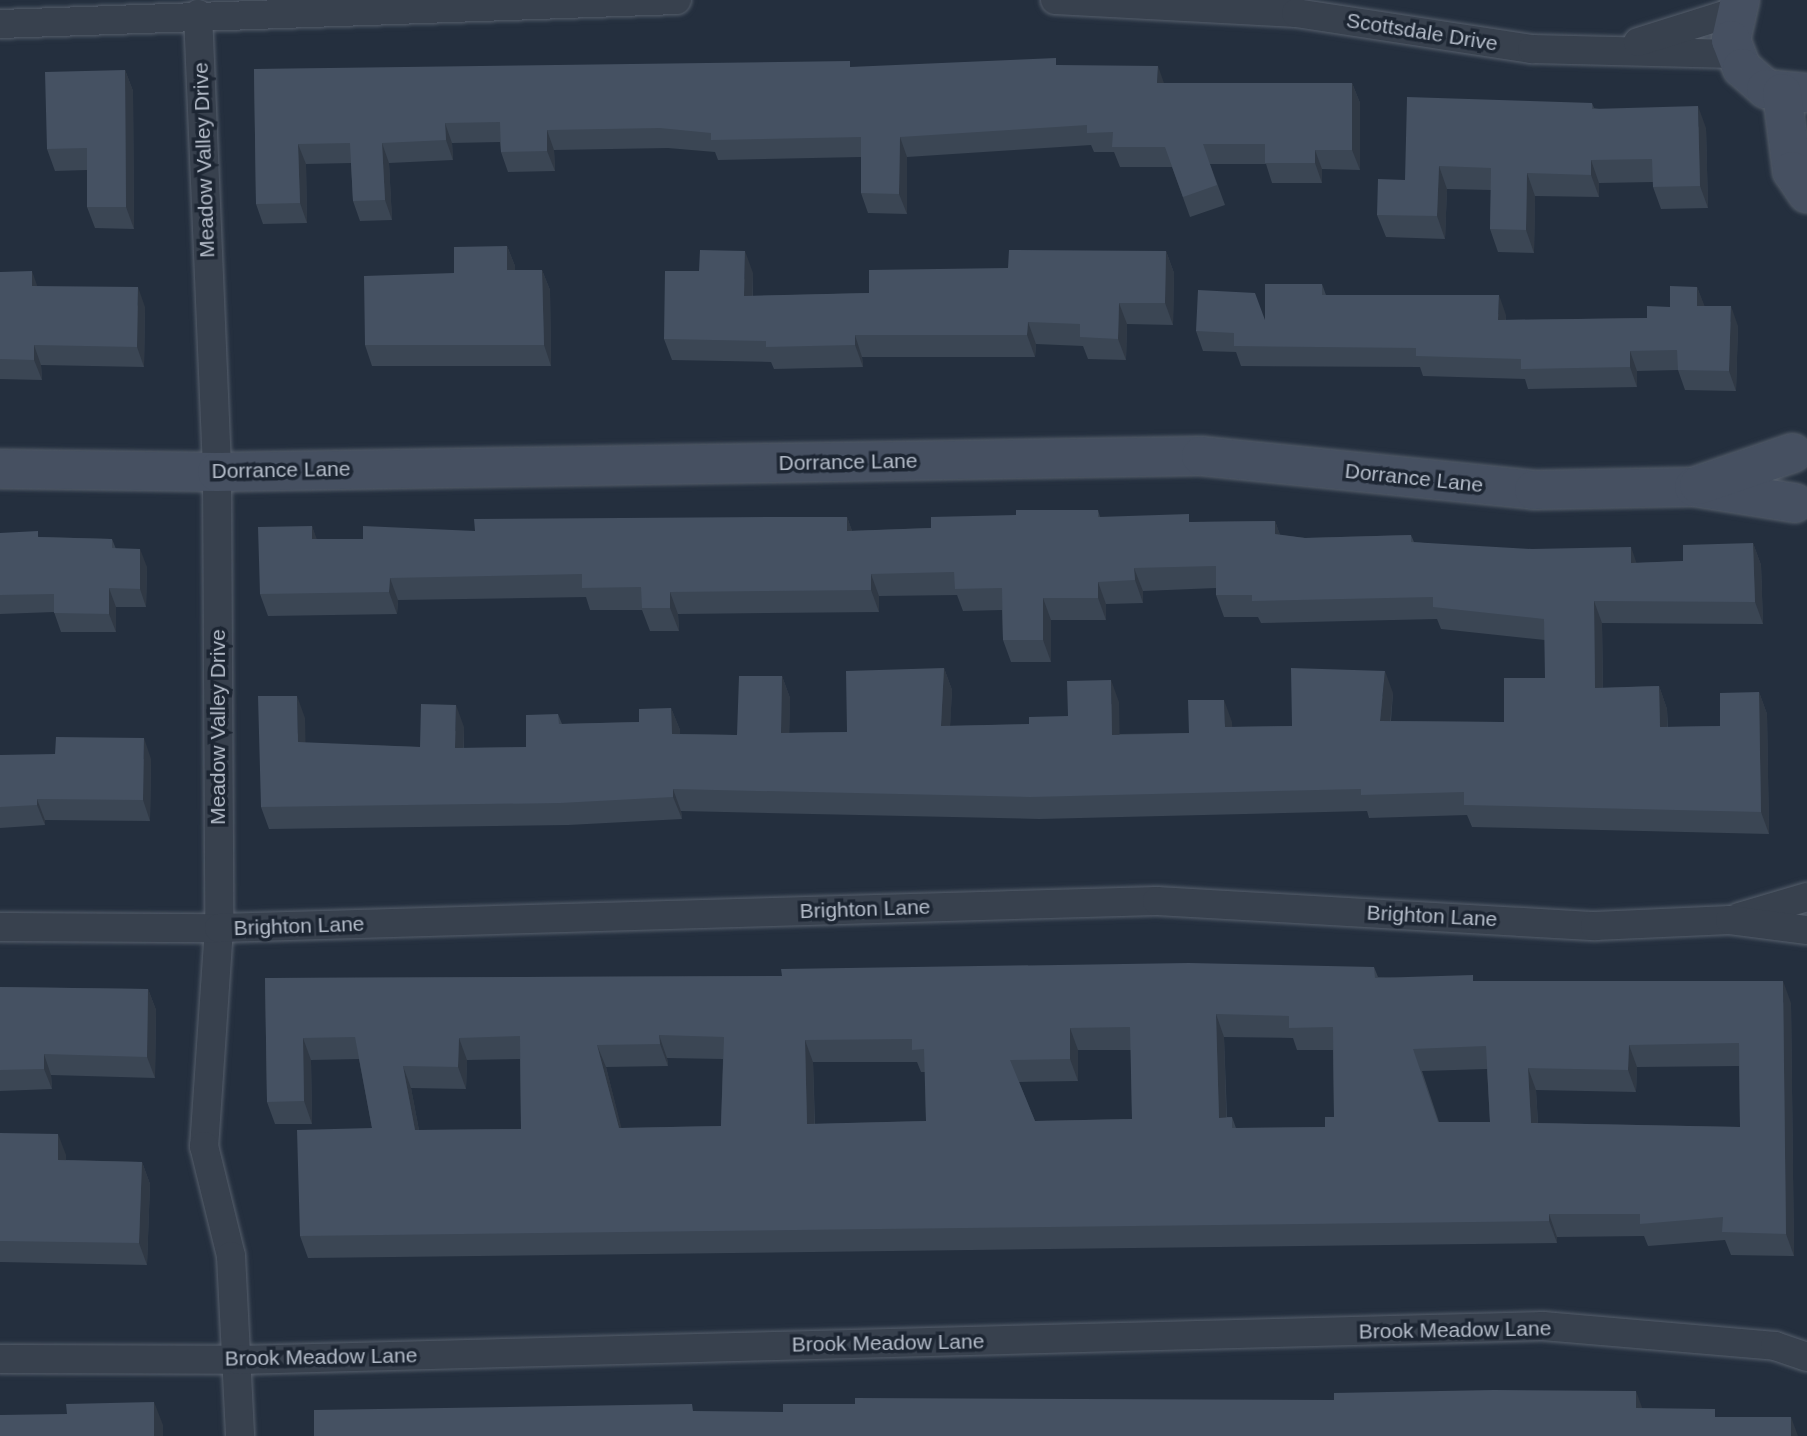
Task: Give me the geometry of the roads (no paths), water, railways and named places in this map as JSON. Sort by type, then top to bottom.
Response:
[{"type":"street","points":[[0,24],[433,5],[677,0]]},
{"type":"street","name":"Scottsdale Drive","points":[[1055,0],[1297,6],[1532,49],[1622,47],[1734,54]]},
{"type":"street","points":[[1737,6],[1734,54],[1753,79],[1794,93],[1792,171],[1807,194]]},
{"type":"street","name":"Scottsdale Drive","points":[[1622,47],[1737,6]]},
{"type":"street","name":"Meadow Valley Drive","points":[[198,14],[217,472],[219,928],[204,1146],[232,1256],[239,1360],[240,1436]]},
{"type":"street","points":[[1800,443],[1801,512]]},
{"type":"street","name":"Dorrance Lane","points":[[1694,487],[1800,443]]},
{"type":"street","name":"Dorrance Lane","points":[[0,469],[217,472],[1201,456],[1534,490],[1694,487],[1801,512]]},
{"type":"street","name":"Brighton Lane","points":[[1730,920],[1807,897]]},
{"type":"street","name":"Brighton Lane","points":[[0,927],[219,928],[1157,901],[1595,926],[1730,920],[1807,930]]},
{"type":"street","name":"Brook Meadow Lane","points":[[0,1359],[239,1360],[1543,1326],[1775,1346],[1807,1357]]},
{"type":"street","name":"Brook Meadow Lane","points":[[1775,1346],[1807,1337]]}]
